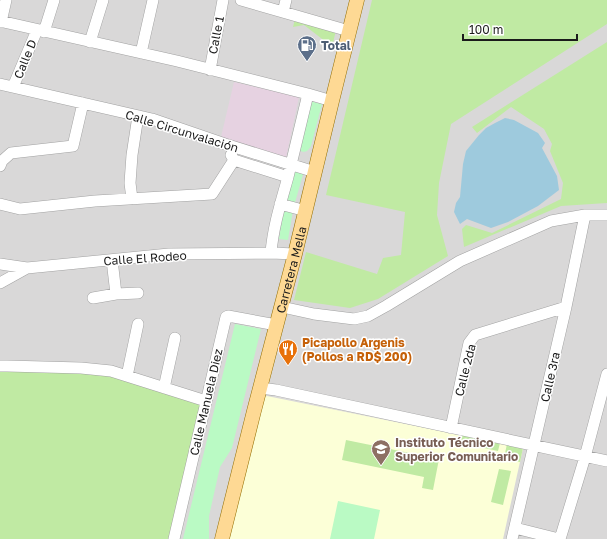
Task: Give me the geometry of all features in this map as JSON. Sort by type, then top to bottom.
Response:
[{"type":"main road","name":"Carretera Mella","points":[[222,539],[282,307],[358,0]]},
{"type":"street","points":[[6,0],[0,22],[141,53],[332,101]]},
{"type":"street","name":"Calle D","points":[[13,87],[54,0]]},
{"type":"street","points":[[90,42],[103,0]]},
{"type":"street","points":[[141,53],[153,0]]},
{"type":"street","name":"Calle 1","points":[[210,70],[223,0]]},
{"type":"street","points":[[241,0],[349,32]]},
{"type":"street","points":[[283,12],[286,0]]},
{"type":"street","name":"Calle Circunvalación","points":[[0,84],[138,116],[315,172]]},
{"type":"street","points":[[272,253],[272,241],[280,204],[292,164],[308,94]]},
{"type":"street","points":[[0,166],[2,161],[11,153],[73,146],[83,103]]},
{"type":"street","points":[[132,199],[130,182],[132,155],[138,116]]},
{"type":"street","points":[[225,144],[234,160],[288,177]]},
{"type":"street","points":[[0,204],[20,209],[95,201],[212,194],[234,160]]},
{"type":"street","points":[[280,204],[306,211]]},
{"type":"street","points":[[282,307],[314,314],[354,319],[368,316],[460,261],[551,221],[584,215],[607,215]]},
{"type":"street","name":"Calle 3ra","points":[[512,539],[566,307],[584,215]]},
{"type":"street","name":"Calle El Rodeo","points":[[0,283],[26,268],[169,254],[295,254]]},
{"type":"street","points":[[112,260],[116,294]]},
{"type":"street","points":[[0,264],[26,268]]},
{"type":"street","points":[[93,298],[116,294],[138,293]]},
{"type":"street","name":"Calle 2da","points":[[451,428],[469,343],[475,336],[566,307]]},
{"type":"street","name":"Calle Manuela Diez","points":[[174,539],[227,316],[277,326]]},
{"type":"street","points":[[127,376],[138,324]]},
{"type":"street","points":[[164,388],[175,338]]},
{"type":"street","points":[[0,366],[81,368],[111,371],[206,401]]},
{"type":"street","points":[[515,528],[559,539],[585,457],[607,374]]},
{"type":"street","points":[[260,388],[276,390],[534,445],[607,462]]},
{"type":"shaded area","points":[[0,0],[607,0],[607,539],[0,539]]},
{"type":"shaded area","points":[[234,82],[299,97],[286,158],[221,137]]},
{"type":"shaded area","name":"Instituto Técnico Superior Comunitario","points":[[267,396],[523,448],[503,539],[226,539],[264,397]]},
{"type":"green space","points":[[372,0],[607,0],[607,24],[451,124],[439,183],[437,215],[448,256],[378,299],[350,308],[294,300],[306,252],[377,274],[383,258],[401,255],[405,212],[326,195]]},
{"type":"green space","points":[[295,19],[336,30],[333,43],[326,42],[304,25],[293,27]]},
{"type":"green space","points":[[607,42],[607,203],[561,206],[464,247],[462,229],[466,225],[492,233],[561,199],[563,183],[550,151],[552,144],[544,129],[511,107],[477,133],[472,127]]},
{"type":"green space","points":[[309,101],[322,104],[311,146],[307,151],[303,152],[299,150]]},
{"type":"green space","points":[[294,168],[304,171],[294,206],[284,203]]},
{"type":"green space","points":[[284,207],[293,210],[288,240],[279,239]]},
{"type":"green space","points":[[235,324],[261,329],[232,448],[220,467],[209,516],[209,539],[183,539]]},
{"type":"green space","points":[[0,366],[81,368],[206,401],[173,539],[0,539]]},
{"type":"green space","points":[[462,435],[500,443],[498,451],[461,443]]},
{"type":"green space","points":[[346,440],[439,459],[433,490],[422,488],[424,477],[342,460]]},
{"type":"green space","points":[[507,444],[523,448],[520,462],[504,458]]},
{"type":"green space","points":[[499,469],[511,471],[503,505],[491,502]]},
{"type":"green space","points":[[338,501],[380,510],[374,539],[330,539]]},
{"type":"water","points":[[505,118],[514,120],[538,133],[545,143],[542,148],[557,176],[559,190],[538,206],[508,222],[491,228],[467,219],[460,224],[454,212],[456,203],[460,197],[463,164],[466,151],[486,128]]},
{"type":"place","name":"Total","points":[[307,62]]},
{"type":"place","name":"Picapollo Argenis (Pollos a RD$ 200)","points":[[288,366]]},
{"type":"place","name":"Instituto Técnico Superior Comunitario","points":[[381,466]]}]
